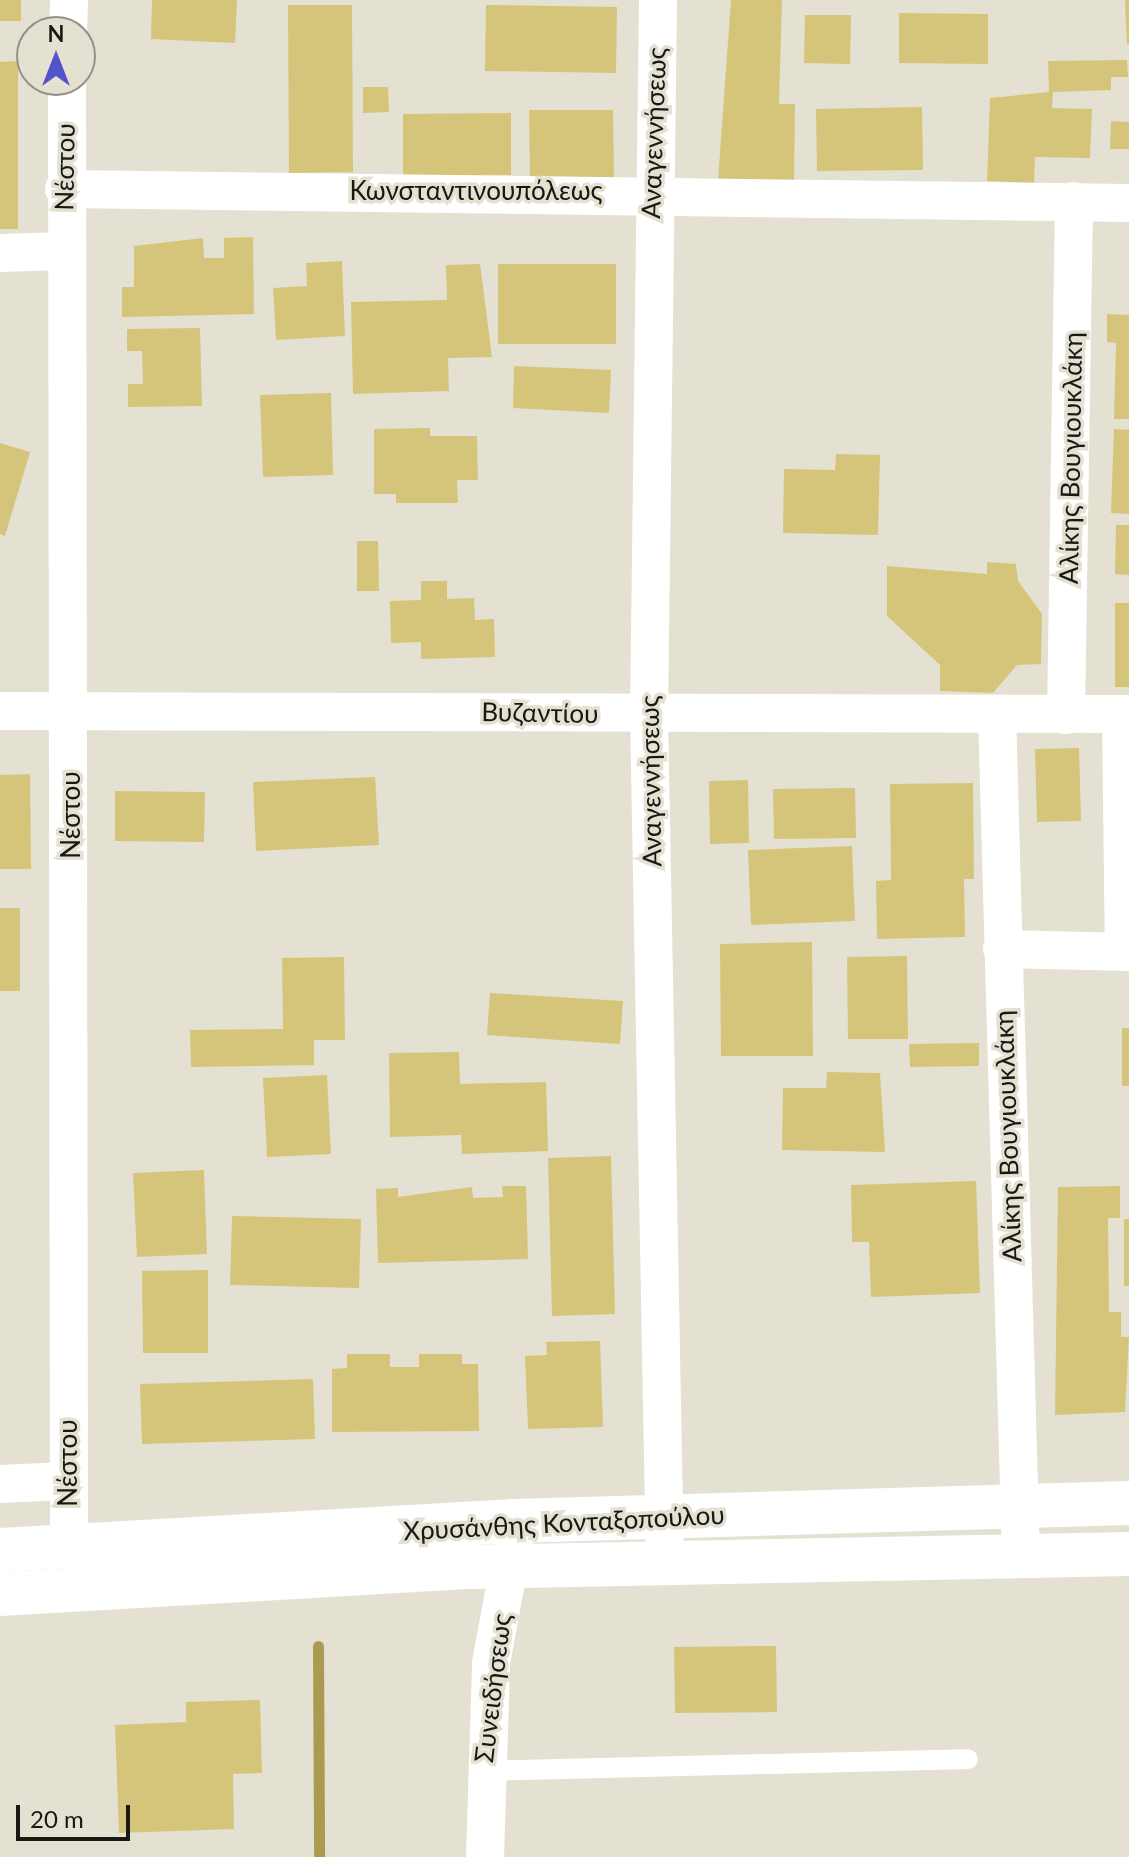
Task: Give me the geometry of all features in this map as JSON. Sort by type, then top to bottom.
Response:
[{"type":"main road","name":"Χρυσάνθης Κονταξοπούλου","points":[[0,1550],[69,1550],[514,1521],[1129,1503]]},
{"type":"main road","name":"Χρυσάνθης Κονταξοπούλου","points":[[0,1594],[513,1566],[1129,1554]]},
{"type":"street","name":"Αναγεννήσεως","points":[[658,0],[650,192],[649,715],[665,1562]]},
{"type":"street","name":"Νέστου","points":[[67,96],[64,189],[71,707],[69,1550]]},
{"type":"street","name":"Κωνσταντινουπόλεως","points":[[64,189],[650,192],[1129,203]]},
{"type":"street","name":"Αλίκης Βουγιουκλάκη","points":[[1066,715],[1074,201]]},
{"type":"street","points":[[0,253],[65,251]]},
{"type":"street","name":"Βυζαντίου","points":[[0,711],[71,707],[649,715],[1125,714]]},
{"type":"street","points":[[1002,949],[1126,952],[1125,714]]},
{"type":"street","name":"Αλίκης Βουγιουκλάκη","points":[[997,715],[1021,1557]]},
{"type":"street","points":[[0,1484],[68,1481]]},
{"type":"street","name":"Συνειδήσεως","points":[[485,1857],[482,1771],[491,1663],[513,1566],[514,1521]]},
{"type":"lane","points":[[482,1771],[968,1759]]},
{"type":"building","points":[[0,0],[21,0],[21,16],[16,16],[16,21],[0,21]]},
{"type":"building","points":[[152,0],[237,0],[235,43],[151,39]]},
{"type":"building","points":[[731,0],[782,0],[779,104],[795,104],[794,183],[718,181]]},
{"type":"building","points":[[1125,0],[1129,0],[1129,44],[1127,44]]},
{"type":"building","points":[[288,5],[352,5],[353,172],[289,173]]},
{"type":"building","points":[[486,5],[617,7],[616,73],[485,71]]},
{"type":"building","points":[[899,13],[988,14],[988,64],[899,63]]},
{"type":"building","points":[[805,15],[851,15],[850,64],[804,63]]},
{"type":"building","points":[[1127,60],[1128,77],[1111,77],[1111,90],[1053,92],[1052,108],[1092,109],[1090,158],[1035,157],[1034,183],[987,181],[990,98],[1049,92],[1048,61]]},
{"type":"building","points":[[16,61],[18,229],[0,229],[0,62]]},
{"type":"building","points":[[363,87],[388,87],[389,112],[363,113]]},
{"type":"building","points":[[922,107],[923,170],[817,171],[816,109]]},
{"type":"building","points":[[529,110],[613,110],[614,177],[530,177]]},
{"type":"building","points":[[511,113],[511,175],[403,176],[403,114]]},
{"type":"building","points":[[1111,121],[1129,122],[1129,149],[1110,149]]},
{"type":"building","points":[[253,237],[254,314],[122,317],[122,287],[134,287],[134,246],[203,238],[204,258],[224,258],[224,238]]},
{"type":"building","points":[[342,261],[345,336],[276,340],[273,288],[307,286],[306,263]]},
{"type":"building","points":[[480,264],[492,357],[448,358],[449,391],[353,394],[351,302],[447,300],[446,265]]},
{"type":"building","points":[[498,264],[616,264],[616,344],[498,344]]},
{"type":"building","points":[[1107,314],[1129,315],[1129,419],[1114,419],[1116,343],[1107,342]]},
{"type":"building","points":[[200,328],[202,406],[128,407],[128,384],[143,384],[142,351],[127,351],[127,329]]},
{"type":"building","points":[[514,366],[611,370],[609,413],[513,408]]},
{"type":"building","points":[[331,393],[333,475],[263,477],[260,395]]},
{"type":"building","points":[[430,428],[430,436],[477,436],[478,480],[457,480],[458,503],[396,503],[396,494],[374,494],[374,429]]},
{"type":"building","points":[[1114,429],[1129,430],[1129,514],[1111,513]]},
{"type":"building","points":[[0,443],[30,452],[5,536],[0,534]]},
{"type":"building","points":[[836,454],[880,455],[878,535],[783,533],[784,469],[835,470]]},
{"type":"building","points":[[1116,525],[1129,525],[1129,575],[1115,574]]},
{"type":"building","points":[[357,541],[378,541],[379,591],[357,591]]},
{"type":"building","points":[[987,562],[1016,564],[1018,581],[1042,614],[1041,664],[1017,665],[993,693],[940,691],[940,665],[887,616],[887,566],[987,574]]},
{"type":"building","points":[[421,581],[447,581],[447,599],[474,598],[475,620],[494,619],[495,657],[421,659],[421,642],[391,643],[390,601],[421,600]]},
{"type":"building","points":[[1115,603],[1129,603],[1129,687],[1115,687]]},
{"type":"building","points":[[1079,748],[1081,821],[1037,822],[1035,749]]},
{"type":"building","points":[[30,774],[31,869],[0,869],[0,775]]},
{"type":"building","points":[[375,777],[379,845],[256,851],[253,782]]},
{"type":"building","points":[[748,780],[749,843],[710,844],[709,781]]},
{"type":"building","points":[[973,783],[974,879],[964,879],[965,937],[877,939],[876,881],[891,880],[890,784]]},
{"type":"building","points":[[855,788],[856,838],[774,839],[773,789]]},
{"type":"building","points":[[115,791],[205,792],[204,842],[115,841]]},
{"type":"building","points":[[852,846],[855,921],[751,925],[748,850]]},
{"type":"building","points":[[0,908],[20,908],[20,991],[0,991]]},
{"type":"building","points":[[812,942],[813,1056],[721,1056],[720,944]]},
{"type":"building","points":[[907,956],[908,1039],[848,1039],[847,957]]},
{"type":"building","points":[[344,957],[345,1040],[314,1040],[314,1065],[191,1067],[190,1030],[283,1029],[282,958]]},
{"type":"building","points":[[490,993],[623,1001],[620,1044],[487,1035]]},
{"type":"building","points":[[1122,1028],[1129,1028],[1129,1086],[1122,1086]]},
{"type":"building","points":[[979,1043],[979,1066],[910,1067],[909,1044]]},
{"type":"building","points":[[459,1052],[460,1084],[546,1082],[548,1151],[462,1154],[461,1135],[390,1137],[389,1053]]},
{"type":"building","points":[[827,1072],[880,1073],[885,1152],[782,1150],[783,1088],[826,1088]]},
{"type":"building","points":[[327,1075],[331,1154],[267,1157],[263,1078]]},
{"type":"building","points":[[611,1156],[615,1314],[552,1316],[548,1158]]},
{"type":"building","points":[[204,1170],[207,1254],[137,1257],[133,1173]]},
{"type":"building","points":[[976,1181],[980,1293],[871,1297],[869,1242],[852,1242],[851,1185]]},
{"type":"building","points":[[502,1186],[526,1186],[528,1259],[378,1263],[376,1189],[398,1188],[398,1197],[472,1187],[473,1198],[503,1197]]},
{"type":"building","points":[[1120,1186],[1120,1218],[1108,1218],[1109,1312],[1121,1312],[1121,1337],[1129,1337],[1125,1412],[1055,1415],[1058,1187]]},
{"type":"building","points":[[232,1216],[361,1219],[359,1288],[230,1285]]},
{"type":"building","points":[[1124,1219],[1129,1219],[1129,1286],[1124,1286]]},
{"type":"building","points":[[208,1270],[208,1353],[143,1353],[142,1271]]},
{"type":"building","points":[[600,1341],[603,1427],[528,1429],[525,1356],[547,1355],[546,1342]]},
{"type":"building","points":[[347,1354],[390,1354],[390,1367],[419,1367],[419,1354],[462,1354],[462,1364],[478,1364],[479,1431],[332,1432],[332,1369],[347,1368]]},
{"type":"building","points":[[313,1379],[315,1439],[142,1444],[140,1384]]},
{"type":"building","points":[[776,1646],[777,1712],[675,1713],[674,1647]]},
{"type":"building","points":[[260,1700],[262,1773],[233,1774],[234,1829],[119,1833],[115,1725],[186,1722],[186,1702]]},
{"type":"waterway","points":[[318,1646],[319,1857]]}]
